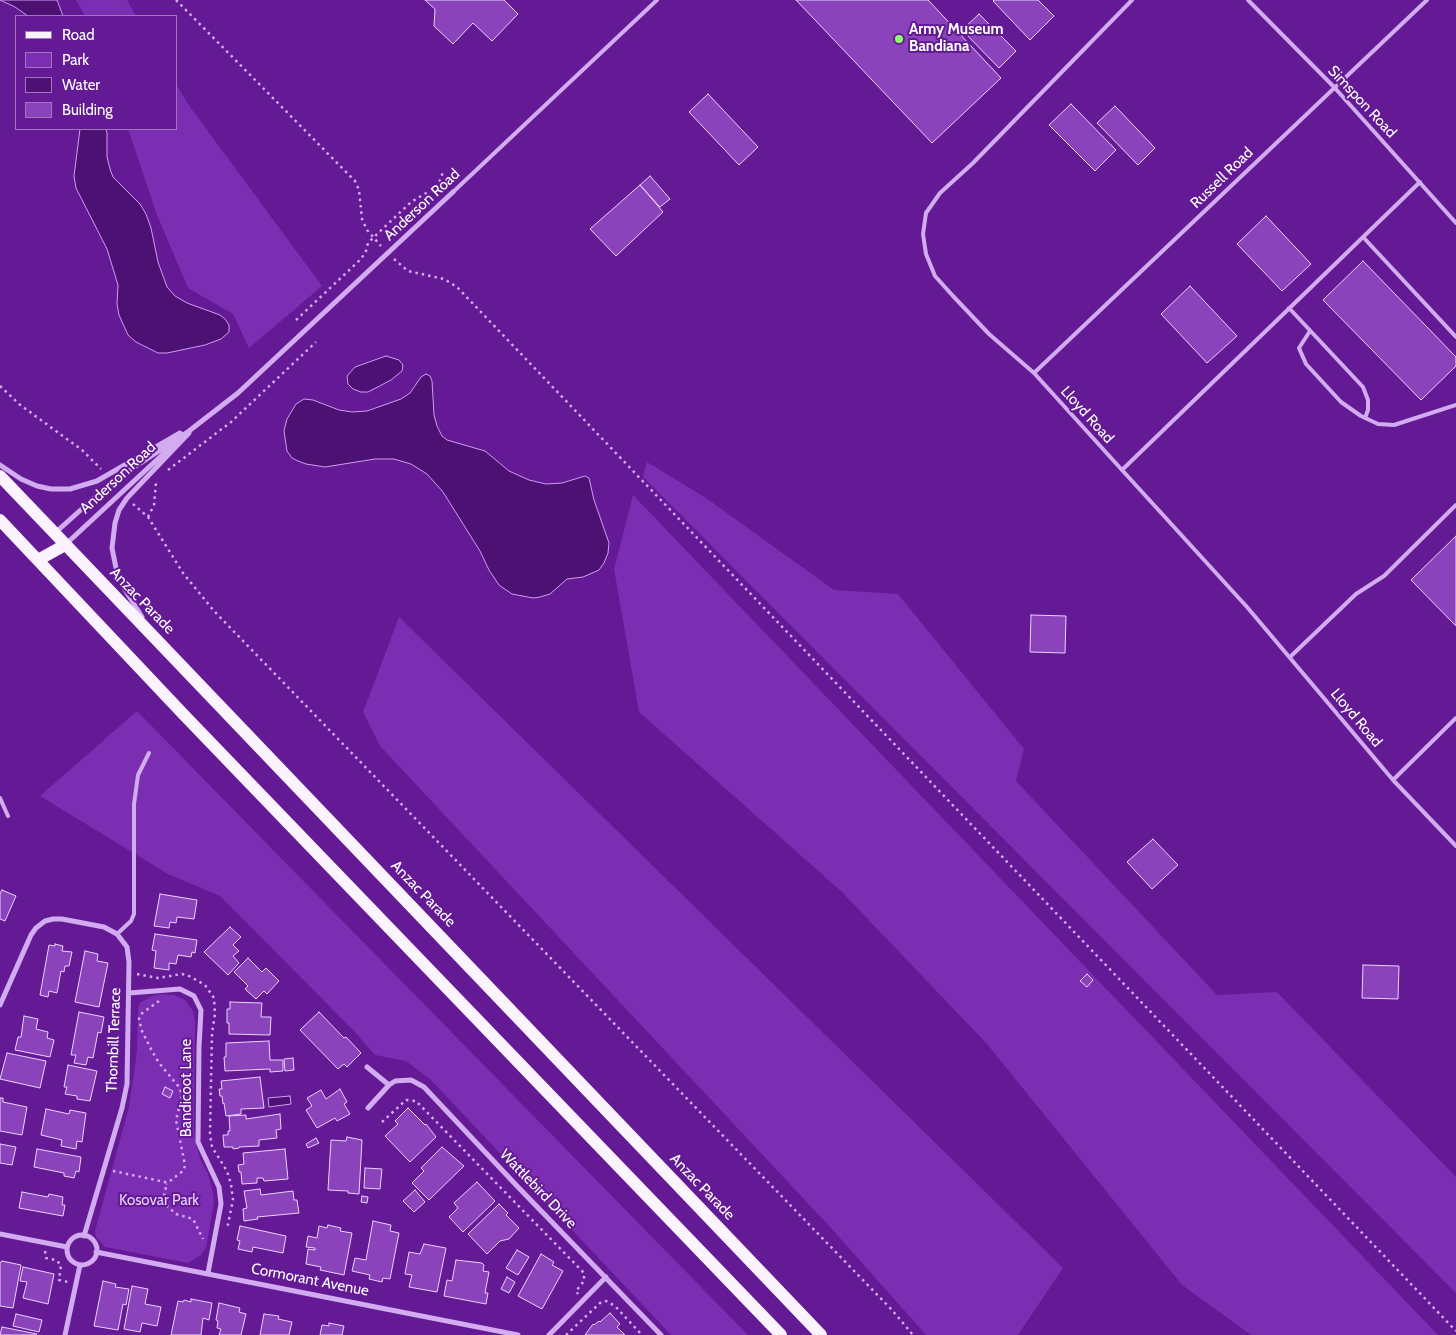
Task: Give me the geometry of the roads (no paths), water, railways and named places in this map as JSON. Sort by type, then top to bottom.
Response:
[{"type":"main road","name":"Anzac Parade","points":[[0,476],[821,1335]]},
{"type":"main road","points":[[0,520],[185,716],[781,1335]]},
{"type":"main road","points":[[38,560],[54,534]]},
{"type":"main road","points":[[38,560],[65,545]]},
{"type":"street","name":"Anderson Road","points":[[65,545],[189,431],[262,372],[453,192]]},
{"type":"street","name":"Anderson Road","points":[[0,465],[30,483],[51,489],[78,488],[91,484],[200,422]]},
{"type":"street","name":"Anderson Road","points":[[152,635],[120,578],[113,557],[113,530],[120,510],[127,498],[200,422]]},
{"type":"street","name":"Anderson Road","points":[[54,534],[112,482],[189,431]]},
{"type":"street","points":[[0,1005],[31,935],[45,921],[57,919],[77,922],[104,927],[117,934]]},
{"type":"street","name":"Thornbill Terrace","points":[[84,1236],[122,1108],[127,1084],[129,954],[125,943],[117,934]]},
{"type":"street","name":"Bandicoot Lane","points":[[129,992],[177,988],[187,991],[196,999],[201,1010],[198,1142],[219,1187],[221,1204],[208,1273]]},
{"type":"street","points":[[367,1067],[389,1085],[368,1108]]},
{"type":"street","name":"Wattlebird Drive","points":[[389,1085],[395,1081],[408,1080],[417,1082],[424,1087],[661,1335]]},
{"type":"street","points":[[0,1234],[68,1247]]},
{"type":"street","points":[[84,1236],[94,1243],[96,1252],[93,1260],[85,1265],[80,1265],[68,1257],[68,1247],[73,1239],[84,1236]]},
{"type":"street","name":"Cormorant Avenue","points":[[96,1252],[518,1335]]},
{"type":"street","points":[[65,1335],[80,1265]]},
{"type":"street","points":[[549,1335],[606,1278]]},
{"type":"lane","name":"Anderson Road","points":[[453,192],[657,0]]},
{"type":"lane","name":"Lloyd Road","points":[[1132,0],[973,163],[940,193],[926,213],[924,234],[926,254],[935,276],[989,334],[1034,373],[1247,607],[1394,780],[1456,846]]},
{"type":"lane","name":"Simspon Road","points":[[1248,0],[1334,87],[1456,223]]},
{"type":"lane","name":"Russell Road","points":[[1034,373],[1427,0]]},
{"type":"lane","points":[[1122,470],[1420,182]]},
{"type":"lane","points":[[1362,236],[1456,337]]},
{"type":"lane","points":[[1289,308],[1363,387],[1368,400],[1366,418]]},
{"type":"lane","points":[[1310,331],[1299,348],[1306,364],[1341,402],[1366,418],[1378,424],[1394,425],[1456,405]]},
{"type":"lane","points":[[1290,657],[1356,594],[1384,576],[1456,505]]},
{"type":"lane","points":[[1394,780],[1456,718]]},
{"type":"lane","points":[[117,934],[131,921],[134,914],[134,804],[138,775],[149,753]]},
{"type":"lane","points":[[0,798],[8,816]]},
{"type":"water","points":[[0,0],[57,0],[63,15],[27,15]]},
{"type":"water","points":[[80,130],[106,130],[107,157],[113,177],[140,204],[146,214],[158,262],[167,287],[175,296],[187,303],[220,315],[229,325],[229,332],[221,339],[205,345],[167,353],[158,353],[136,342],[128,335],[119,315],[117,304],[118,285],[107,249],[76,188],[74,176]]},
{"type":"water","points":[[386,356],[399,360],[403,365],[402,371],[391,380],[368,392],[353,389],[348,384],[347,376],[355,367]]},
{"type":"water","points":[[426,374],[430,376],[432,381],[434,415],[437,426],[442,436],[447,440],[485,451],[509,471],[529,480],[546,484],[562,483],[585,476],[589,478],[594,500],[609,543],[608,553],[599,570],[583,577],[567,579],[550,594],[540,597],[533,598],[512,594],[499,585],[443,492],[427,474],[411,464],[394,459],[375,459],[325,467],[306,464],[292,458],[287,451],[284,431],[287,419],[296,404],[304,399],[313,400],[339,410],[352,412],[367,411],[401,399],[410,393],[421,377]]},
{"type":"water","points":[[290,1096],[291,1104],[269,1107],[268,1098]]},
{"type":"place","name":"Army Museum Bandiana","points":[[899,39]]},
{"type":"park label","name":"Kosovar Park","points":[[159,1201]]}]
